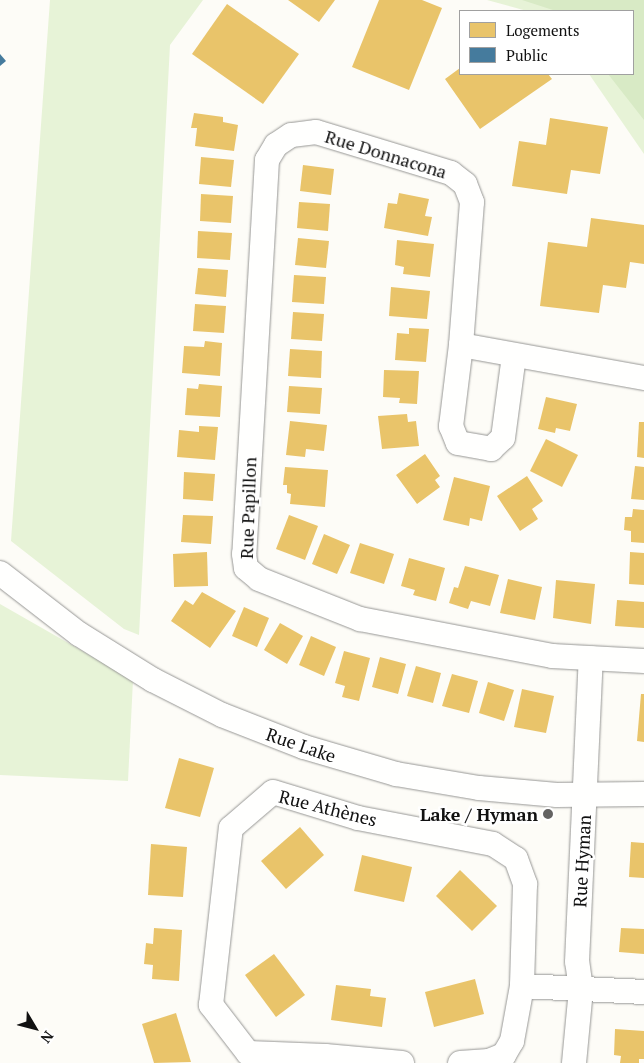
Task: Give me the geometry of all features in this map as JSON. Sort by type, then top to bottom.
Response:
[{"type":"street","name":"Rue Donnacona","points":[[291,135],[316,132],[451,173],[465,184],[472,202],[461,346],[451,426],[458,443],[492,448],[503,438],[514,356]]},
{"type":"street","name":"Rue Papillon","points":[[291,135],[276,145],[267,160],[244,554],[246,568],[259,579],[360,619],[552,656],[644,661]]},
{"type":"street","points":[[461,346],[644,378]]},
{"type":"street","name":"Rue Lake","points":[[0,573],[60,621],[122,662],[222,715],[280,739],[350,762],[434,782],[501,791],[644,794]]},
{"type":"street","name":"Rue Hyman","points":[[574,1063],[580,989],[577,962],[591,658]]},
{"type":"street","name":"Rue Athènes","points":[[402,1063],[248,1053],[211,1006],[231,828],[273,792],[358,818],[493,844],[516,859],[525,884],[522,986],[512,1041],[504,1055],[489,1061],[460,1063]]},
{"type":"street","points":[[522,986],[644,992]]},
{"type":"green space","points":[[50,0],[203,0],[170,45],[139,635],[124,629],[11,541]]},
{"type":"green space","points":[[487,0],[644,0],[644,154],[590,75],[634,75],[634,10],[523,10]]},
{"type":"green space","points":[[522,0],[644,0],[644,120],[609,75],[634,75],[634,10],[553,10]]},
{"type":"green space","points":[[0,604],[133,680],[128,781],[0,775]]},
{"type":"building: Logements","points":[[288,0],[335,0],[319,22]]},
{"type":"building: Logements","points":[[379,0],[422,0],[442,8],[409,90],[352,67]]},
{"type":"building: Logements","points":[[227,4],[299,54],[263,104],[192,54]]},
{"type":"building: Logements","points":[[459,69],[459,75],[549,75],[552,79],[480,129],[445,79]]},
{"type":"building: Logements","points":[[194,113],[223,117],[223,122],[238,125],[234,151],[195,146],[197,128],[191,128]]},
{"type":"building: Logements","points":[[550,118],[608,127],[600,174],[571,170],[567,194],[512,186],[519,141],[546,145]]},
{"type":"building: Logements","points":[[201,157],[234,160],[231,187],[199,184]]},
{"type":"building: Logements","points":[[303,165],[334,169],[331,195],[300,191]]},
{"type":"building: Logements","points":[[399,193],[429,199],[425,216],[432,217],[428,236],[384,228],[388,203],[397,204]]},
{"type":"building: Logements","points":[[201,194],[233,196],[231,223],[200,221]]},
{"type":"building: Logements","points":[[299,202],[330,204],[328,231],[297,228]]},
{"type":"building: Logements","points":[[591,218],[644,225],[644,264],[630,262],[626,288],[603,285],[599,313],[540,306],[548,242],[587,247]]},
{"type":"building: Logements","points":[[198,231],[232,233],[230,260],[197,258]]},
{"type":"building: Logements","points":[[298,238],[329,241],[326,268],[295,265]]},
{"type":"building: Logements","points":[[397,240],[434,244],[430,277],[403,274],[404,267],[395,265]]},
{"type":"building: Logements","points":[[198,268],[228,270],[226,297],[195,294]]},
{"type":"building: Logements","points":[[294,275],[326,277],[324,304],[292,302]]},
{"type":"building: Logements","points":[[391,287],[430,291],[427,319],[389,316]]},
{"type":"building: Logements","points":[[195,304],[226,306],[224,333],[193,331]]},
{"type":"building: Logements","points":[[293,312],[324,314],[322,341],[291,339]]},
{"type":"building: Logements","points":[[409,328],[429,329],[426,362],[395,360],[397,333],[409,334]]},
{"type":"building: Logements","points":[[205,341],[222,343],[220,376],[182,373],[184,346],[204,347]]},
{"type":"building: Logements","points":[[290,349],[322,351],[321,378],[288,376]]},
{"type":"building: Logements","points":[[384,370],[419,371],[417,404],[399,403],[400,398],[383,397]]},
{"type":"building: Logements","points":[[199,384],[222,386],[220,417],[185,415],[187,388],[198,389]]},
{"type":"building: Logements","points":[[289,386],[322,388],[320,414],[287,412]]},
{"type":"building: Logements","points":[[546,397],[577,404],[570,431],[556,428],[555,433],[538,429]]},
{"type":"building: Logements","points":[[407,414],[408,422],[416,421],[419,446],[382,449],[378,416]]},
{"type":"building: Logements","points":[[290,421],[327,425],[324,451],[306,449],[305,457],[286,455]]},
{"type":"building: Logements","points":[[639,422],[644,422],[644,458],[637,457]]},
{"type":"building: Logements","points":[[199,426],[218,427],[215,460],[177,457],[179,430],[199,432]]},
{"type":"building: Logements","points":[[546,439],[578,455],[562,487],[530,471]]},
{"type":"building: Logements","points":[[425,454],[440,476],[435,480],[440,487],[417,504],[396,475]]},
{"type":"building: Logements","points":[[635,466],[644,467],[644,500],[631,499]]},
{"type":"building: Logements","points":[[285,467],[328,470],[325,507],[290,504],[291,494],[287,493],[287,485],[283,485]]},
{"type":"building: Logements","points":[[184,472],[215,474],[213,501],[183,499]]},
{"type":"building: Logements","points":[[527,476],[543,501],[532,509],[538,519],[520,531],[497,496]]},
{"type":"building: Logements","points":[[454,477],[490,486],[482,521],[470,518],[469,526],[443,520]]},
{"type":"building: Logements","points":[[633,509],[644,510],[644,543],[631,542],[631,531],[624,530],[625,517],[632,517]]},
{"type":"building: Logements","points":[[183,515],[213,516],[211,544],[181,542]]},
{"type":"building: Logements","points":[[289,515],[318,526],[305,560],[276,549]]},
{"type":"building: Logements","points":[[324,534],[350,545],[337,574],[312,564]]},
{"type":"building: Logements","points":[[360,543],[394,554],[384,584],[350,573]]},
{"type":"building: Logements","points":[[207,552],[208,586],[174,587],[173,554]]},
{"type":"building: Logements","points":[[630,552],[644,553],[644,585],[629,584]]},
{"type":"building: Logements","points":[[409,558],[445,568],[436,601],[413,595],[415,590],[401,586]]},
{"type":"building: Logements","points":[[465,566],[499,575],[490,606],[471,601],[468,609],[449,603],[454,587],[458,588]]},
{"type":"building: Logements","points":[[508,579],[542,587],[535,620],[500,613]]},
{"type":"building: Logements","points":[[556,580],[595,584],[591,624],[553,618]]},
{"type":"building: Logements","points":[[202,592],[236,611],[210,648],[171,621],[185,600],[193,605]]},
{"type":"building: Logements","points":[[617,600],[644,602],[644,628],[615,626]]},
{"type":"building: Logements","points":[[244,607],[269,618],[257,647],[232,636]]},
{"type":"building: Logements","points":[[280,623],[303,636],[287,664],[264,650]]},
{"type":"building: Logements","points":[[311,636],[336,647],[324,676],[299,665]]},
{"type":"building: Logements","points":[[344,651],[370,658],[359,701],[342,697],[345,686],[335,683]]},
{"type":"building: Logements","points":[[380,657],[406,664],[398,694],[372,687]]},
{"type":"building: Logements","points":[[416,666],[441,673],[433,703],[407,696]]},
{"type":"building: Logements","points":[[452,674],[478,681],[469,713],[442,706]]},
{"type":"building: Logements","points":[[488,682],[514,690],[504,721],[479,713]]},
{"type":"building: Logements","points":[[522,689],[554,696],[546,733],[514,727]]},
{"type":"building: Logements","points":[[641,694],[644,694],[644,742],[637,741]]},
{"type":"building: Logements","points":[[179,758],[214,768],[200,817],[165,808]]},
{"type":"building: Logements","points":[[300,827],[324,855],[286,889],[261,861]]},
{"type":"building: Logements","points":[[631,842],[644,843],[644,878],[629,877]]},
{"type":"building: Logements","points":[[151,844],[187,847],[183,897],[148,895]]},
{"type":"building: Logements","points":[[362,855],[412,867],[404,902],[354,891]]},
{"type":"building: Logements","points":[[460,870],[497,906],[472,931],[436,896]]},
{"type":"building: Logements","points":[[154,928],[182,930],[179,981],[152,979],[153,965],[144,964],[146,943],[153,944]]},
{"type":"building: Logements","points":[[621,928],[644,929],[644,954],[619,952]]},
{"type":"building: Logements","points":[[274,954],[305,995],[276,1017],[245,975]]},
{"type":"building: Logements","points":[[475,979],[484,1014],[434,1027],[425,992]]},
{"type":"building: Logements","points":[[336,985],[371,989],[370,996],[386,998],[382,1027],[331,1020]]},
{"type":"building: Logements","points":[[176,1013],[191,1062],[154,1063],[142,1024]]},
{"type":"building: Logements","points":[[615,1029],[644,1031],[644,1059],[639,1059],[639,1063],[620,1063],[621,1056],[614,1055]]},
{"type":"building: Public","points":[[0,54],[6,61],[0,66]]},
{"type":"place","name":"Lake / Hyman","points":[[548,814]]}]
